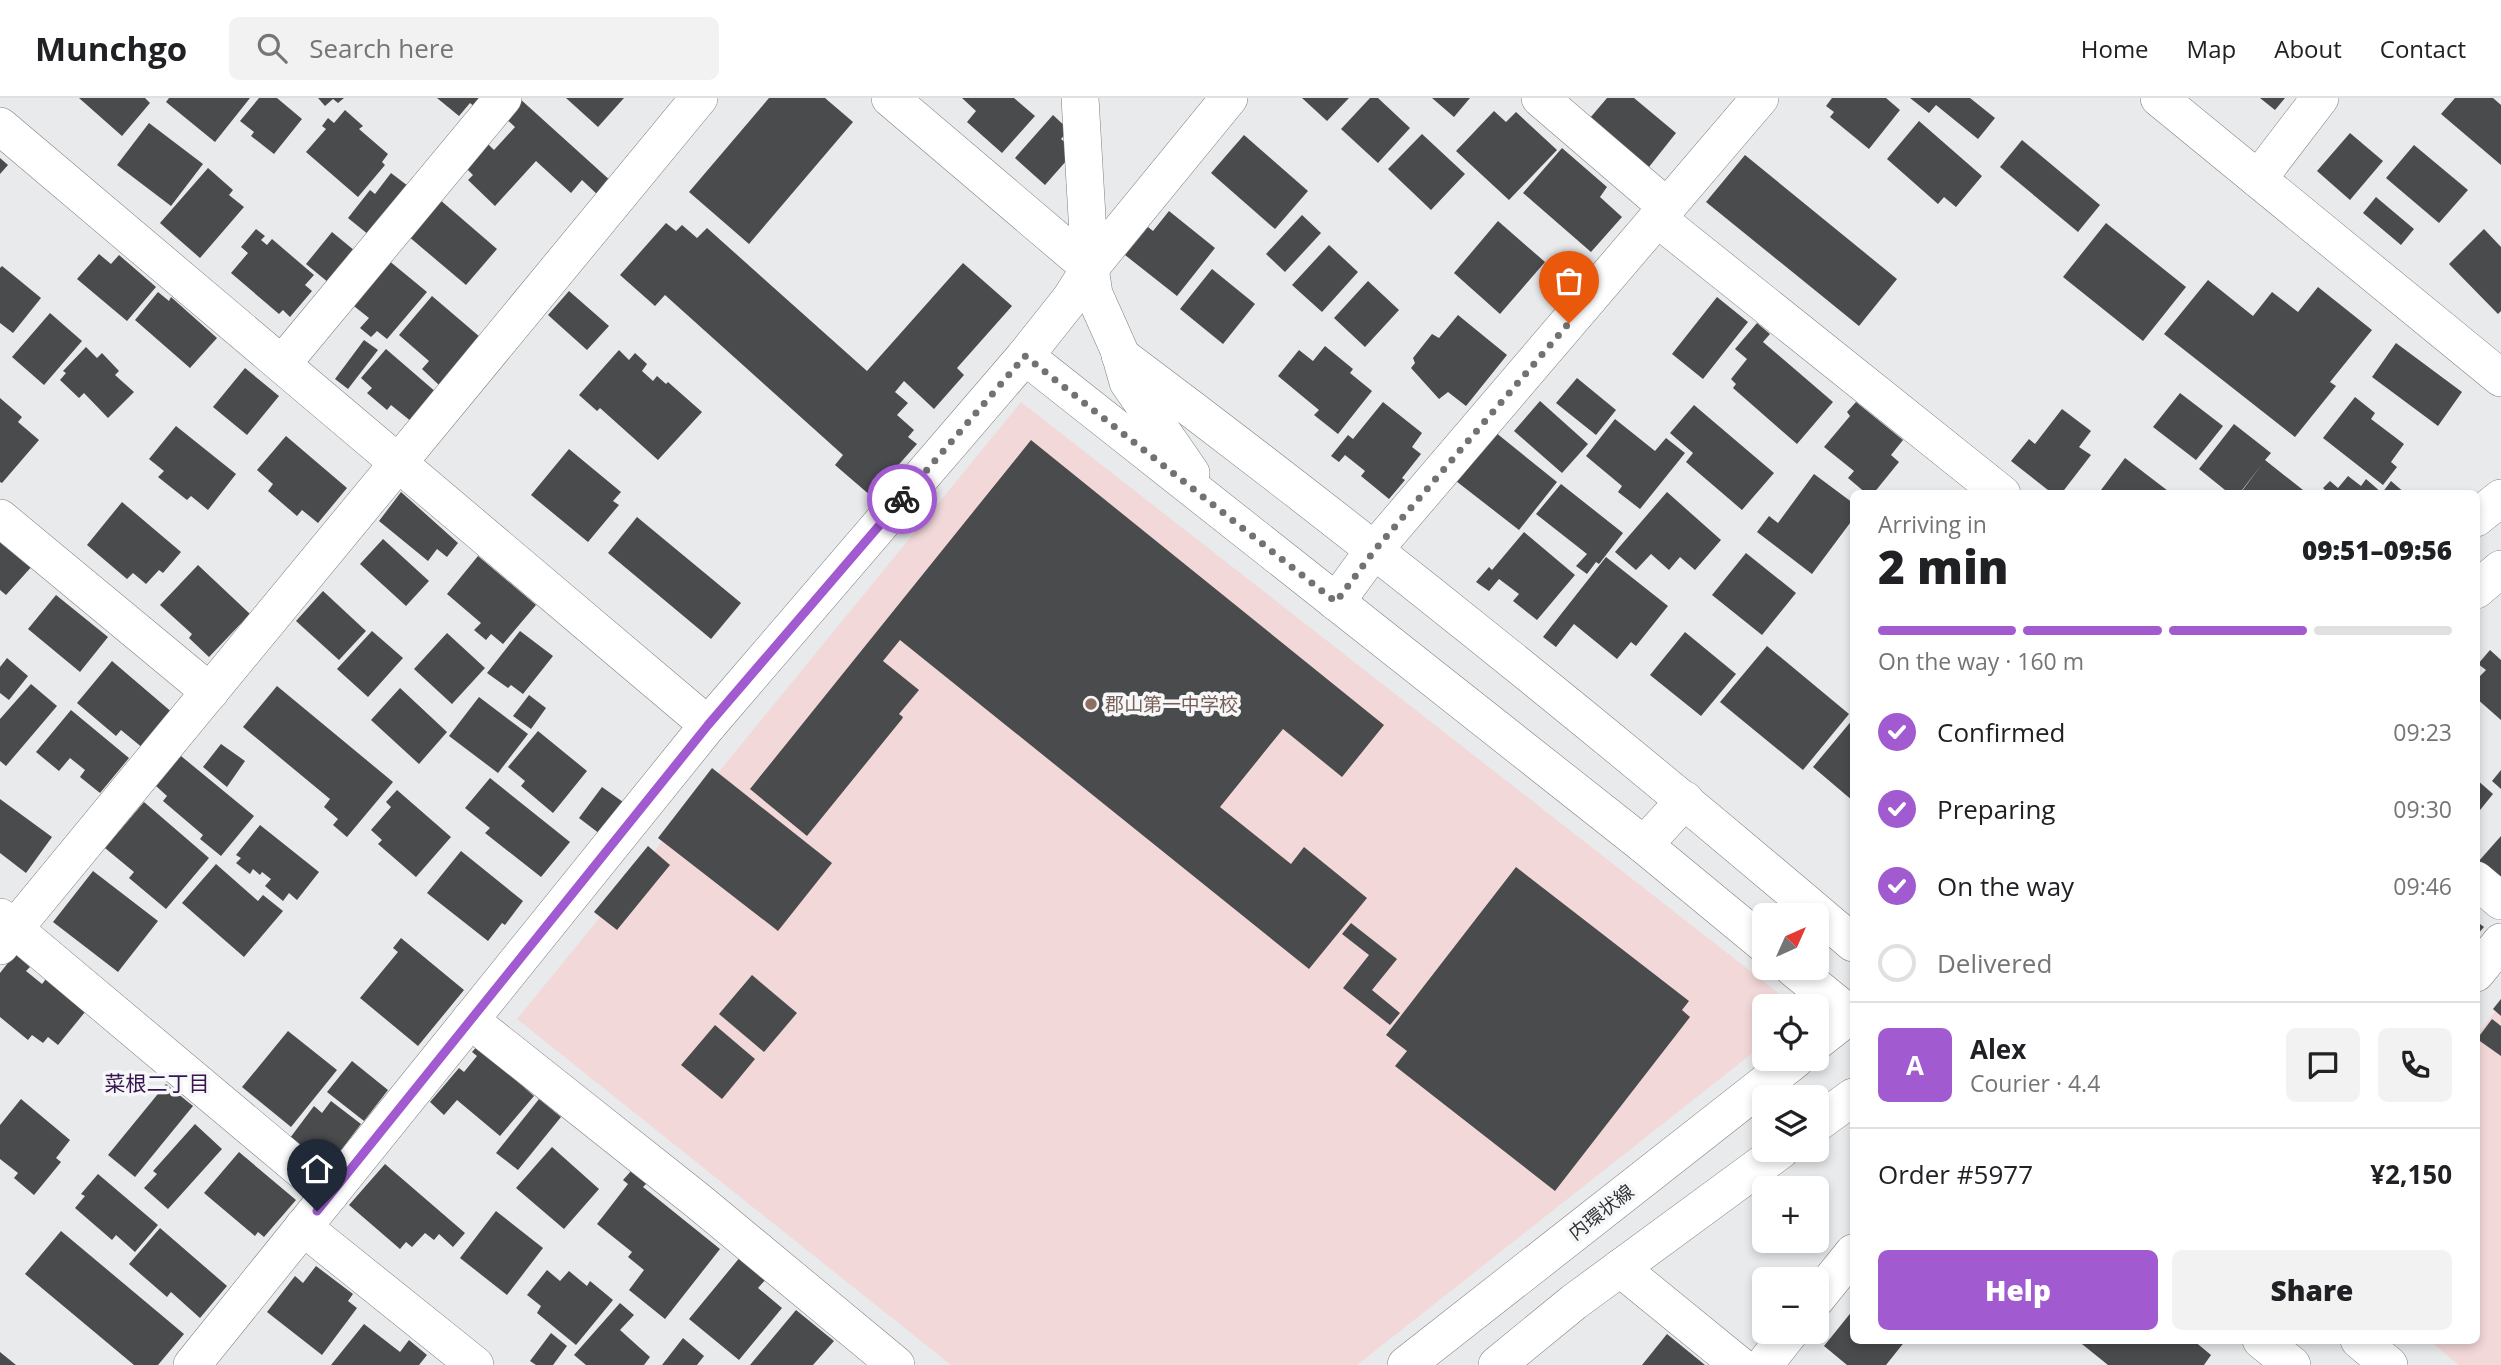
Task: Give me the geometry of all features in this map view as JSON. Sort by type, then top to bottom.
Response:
[{"type":"street","points":[[282,364],[503,98]]},
{"type":"street","points":[[330,1194],[5,930],[209,692],[699,98]]},
{"type":"street","points":[[890,98],[1090,268]]},
{"type":"street","points":[[1080,98],[1090,268],[1094,294],[1120,355],[1128,382],[1196,482],[1198,493]]},
{"type":"street","points":[[192,1365],[708,725],[1025,356],[1071,298],[1090,268],[1229,98]]},
{"type":"street","points":[[1540,98],[1663,213],[1997,490]]},
{"type":"street","points":[[1336,602],[1374,551],[1760,98]]},
{"type":"street","points":[[2160,98],[2501,378]]},
{"type":"street","points":[[2258,179],[2320,98]]},
{"type":"street","points":[[0,125],[708,725]]},
{"type":"street","points":[[1120,355],[1374,551],[1685,800],[1850,940]]},
{"type":"street","points":[[1025,356],[1644,845],[1752,934]]},
{"type":"street","points":[[2480,515],[2501,498]]},
{"type":"street","points":[[0,518],[209,692]]},
{"type":"street","points":[[2480,587],[2501,569]]},
{"type":"street","points":[[1644,845],[1685,800]]},
{"type":"street","points":[[2480,883],[2501,901]]},
{"type":"street","points":[[2480,968],[2501,942]]},
{"type":"street","points":[[1808,980],[1850,1013]]},
{"type":"street","points":[[1829,1032],[1850,1016]]},
{"type":"street","points":[[470,1020],[698,1201],[895,1365]]},
{"type":"street","name":"内環状線","points":[[1406,1365],[1781,1071]]},
{"type":"street","points":[[1829,1115],[1850,1099]]},
{"type":"street","points":[[1497,1365],[1574,1302],[1765,1162]]},
{"type":"street","points":[[303,1227],[468,1363]]},
{"type":"street","points":[[1829,1283],[1850,1257]]},
{"type":"street","points":[[1620,1268],[1740,1365]]},
{"type":"street","points":[[1764,1365],[1781,1344]]},
{"type":"street","points":[[2266,1344],[2292,1365]]},
{"type":"street","points":[[2364,1344],[2389,1365]]},
{"type":"shaded area","name":"郡山第一中学校","points":[[1021,402],[1752,972],[1752,980],[1762,980],[1780,994],[1752,994],[1752,1053],[1357,1365],[951,1365],[517,1019]]},
{"type":"shaded area","points":[[2501,1004],[2501,1365],[2459,1365],[2434,1344],[2480,1344],[2480,1031]]},
{"type":"building","points":[[79,98],[145,98],[150,103],[122,136]]},
{"type":"building","points":[[169,98],[250,98],[215,142],[166,102]]},
{"type":"building","points":[[259,98],[277,98],[302,119],[274,154],[251,136],[254,132],[240,121]]},
{"type":"building","points":[[318,98],[344,98],[338,103],[333,99],[325,106]]},
{"type":"building","points":[[437,98],[482,98],[475,107],[470,103],[459,116]]},
{"type":"building","points":[[519,98],[612,182],[599,196],[582,180],[571,193],[536,161],[495,206],[468,180],[473,175],[463,165],[485,141],[494,150],[515,127],[503,116]]},
{"type":"building","points":[[566,98],[624,98],[598,127]]},
{"type":"building","points":[[769,98],[825,98],[853,122],[749,244],[689,192]]},
{"type":"building","points":[[962,98],[1014,98],[1035,116],[1002,153],[967,122],[976,111]]},
{"type":"building","points":[[1302,98],[1349,98],[1327,121]]},
{"type":"building","points":[[1370,98],[1378,98],[1410,128],[1378,163],[1341,129]]},
{"type":"building","points":[[1432,98],[1470,98],[1454,117]]},
{"type":"building","points":[[1607,98],[1634,98],[1676,133],[1649,167],[1590,118]]},
{"type":"building","points":[[1832,98],[1886,98],[1900,110],[1869,149],[1830,117],[1834,112],[1826,106]]},
{"type":"building","points":[[1910,98],[1970,98],[1995,118],[1978,139],[1936,105],[1929,113]]},
{"type":"building","points":[[2260,98],[2285,98],[2275,110]]},
{"type":"building","points":[[2455,98],[2493,98],[2501,105],[2501,165],[2441,114]]},
{"type":"building","points":[[345,110],[363,126],[359,129],[388,154],[382,162],[385,165],[358,197],[306,152],[326,129],[322,126],[328,118],[334,123]]},
{"type":"building","points":[[1494,111],[1506,122],[1516,112],[1557,150],[1509,200],[1456,151]]},
{"type":"building","points":[[1053,115],[1069,130],[1061,139],[1075,151],[1045,185],[1015,158]]},
{"type":"building","points":[[1919,121],[1982,176],[1956,207],[1944,197],[1938,204],[1887,159]]},
{"type":"building","points":[[149,123],[203,164],[171,206],[117,165]]},
{"type":"building","points":[[2350,133],[2383,161],[2350,200],[2317,171]]},
{"type":"building","points":[[1422,134],[1465,174],[1431,210],[1388,169]]},
{"type":"building","points":[[1244,135],[1308,191],[1275,229],[1211,173]]},
{"type":"building","points":[[2022,140],[2100,205],[2078,232],[2000,167]]},
{"type":"building","points":[[2414,145],[2468,190],[2439,223],[2386,178]]},
{"type":"building","points":[[1562,148],[1607,187],[1600,197],[1622,217],[1591,252],[1523,193]]},
{"type":"building","points":[[1745,155],[1897,279],[1859,326],[1706,202]]},
{"type":"building","points":[[0,158],[8,165],[0,174]]},
{"type":"building","points":[[208,168],[233,190],[229,195],[244,207],[200,258],[160,223]]},
{"type":"building","points":[[391,173],[408,186],[369,235],[348,218],[370,190],[375,194]]},
{"type":"building","points":[[2376,197],[2414,229],[2401,245],[2363,213]]},
{"type":"building","points":[[439,199],[497,249],[466,285],[408,236]]},
{"type":"building","points":[[1169,211],[1215,248],[1177,296],[1125,255],[1148,227],[1153,231]]},
{"type":"building","points":[[1302,215],[1321,233],[1285,272],[1266,254]]},
{"type":"building","points":[[1498,221],[1545,262],[1500,314],[1454,273]]},
{"type":"building","points":[[666,223],[676,231],[682,225],[697,238],[707,228],[867,371],[963,263],[1012,306],[957,368],[964,375],[934,409],[904,381],[895,392],[908,403],[897,415],[914,430],[908,437],[917,444],[871,496],[835,465],[843,455],[665,295],[655,306],[620,275]]},
{"type":"building","points":[[2106,223],[2186,287],[2143,341],[2063,277]]},
{"type":"building","points":[[256,229],[265,236],[261,240],[267,245],[272,239],[314,275],[305,285],[312,291],[290,317],[283,310],[279,314],[231,273],[248,253],[241,247]]},
{"type":"building","points":[[2484,229],[2501,247],[2501,311],[2498,314],[2449,264]]},
{"type":"building","points":[[332,232],[355,251],[329,283],[306,264]]},
{"type":"building","points":[[1329,245],[1358,272],[1322,312],[1292,285]]},
{"type":"building","points":[[99,254],[111,264],[119,255],[156,287],[127,321],[77,279]]},
{"type":"building","points":[[382,255],[427,292],[387,339],[377,331],[371,337],[360,328],[369,318],[345,299]]},
{"type":"building","points":[[2,266],[41,298],[13,333],[0,323]]},
{"type":"building","points":[[1212,269],[1255,304],[1223,344],[1180,309]]},
{"type":"building","points":[[2208,280],[2253,316],[2272,292],[2298,312],[2318,287],[2372,330],[2330,382],[2336,386],[2295,437],[2164,334]]},
{"type":"building","points":[[1368,281],[1399,310],[1365,347],[1334,318]]},
{"type":"building","points":[[569,291],[609,326],[587,350],[548,315]]},
{"type":"building","points":[[158,292],[169,301],[171,297],[217,338],[190,368],[135,320]]},
{"type":"building","points":[[432,296],[480,337],[439,385],[422,369],[429,361],[399,335]]},
{"type":"building","points":[[1717,297],[1748,322],[1703,379],[1672,354]]},
{"type":"building","points":[[50,313],[82,341],[44,385],[12,357]]},
{"type":"building","points":[[1458,315],[1507,355],[1466,406],[1448,392],[1439,399],[1411,368],[1415,363],[1413,358],[1432,334],[1439,338]]},
{"type":"building","points":[[1757,323],[1770,334],[1763,342],[1833,402],[1797,444],[1733,388],[1736,384],[1731,379],[1747,359],[1735,349]]},
{"type":"building","points":[[364,340],[378,350],[348,389],[335,379]]},
{"type":"building","points":[[2396,343],[2462,392],[2438,426],[2372,377]]},
{"type":"building","points":[[1325,346],[1353,369],[1350,373],[1372,391],[1338,434],[1314,415],[1319,410],[1278,376],[1299,350],[1313,361]]},
{"type":"building","points":[[86,347],[97,358],[102,353],[119,371],[115,375],[134,392],[108,418],[84,393],[79,398],[60,380],[66,373],[63,371]]},
{"type":"building","points":[[386,349],[437,393],[412,422],[391,405],[387,410],[367,393],[372,388],[361,378]]},
{"type":"building","points":[[619,350],[629,360],[635,353],[647,364],[642,371],[653,381],[657,376],[666,384],[668,382],[702,412],[658,460],[600,408],[597,411],[579,395]]},
{"type":"building","points":[[245,368],[279,396],[247,435],[213,407]]},
{"type":"building","points":[[1577,378],[1616,410],[1596,435],[1556,403]]},
{"type":"building","points":[[2180,393],[2223,426],[2196,460],[2153,427]]},
{"type":"building","points":[[2355,397],[2375,413],[2371,419],[2404,444],[2391,462],[2397,467],[2383,485],[2323,438]]},
{"type":"building","points":[[0,398],[22,417],[18,422],[39,440],[2,483],[0,482]]},
{"type":"building","points":[[1540,401],[1588,444],[1562,473],[1514,431]]},
{"type":"building","points":[[1383,402],[1422,433],[1412,447],[1421,454],[1389,499],[1361,476],[1365,471],[1345,455],[1339,462],[1331,456],[1348,435],[1353,439]]},
{"type":"building","points":[[1856,402],[1903,440],[1891,455],[1899,462],[1876,490],[1862,490],[1848,478],[1854,471],[1824,447],[1850,416],[1847,412]]},
{"type":"building","points":[[1694,405],[1774,473],[1742,510],[1686,462],[1693,453],[1670,433]]},
{"type":"building","points":[[2062,409],[2091,431],[2079,447],[2091,455],[2064,490],[2048,490],[2011,461],[2029,439],[2035,444]]},
{"type":"building","points":[[1615,419],[1655,451],[1666,438],[1685,453],[1640,509],[1618,492],[1622,486],[1586,456]]},
{"type":"building","points":[[2234,424],[2271,453],[2265,460],[2303,490],[2243,490],[2262,464],[2242,490],[2225,490],[2199,469]]},
{"type":"building","points":[[176,426],[236,474],[208,510],[191,496],[187,500],[158,477],[164,471],[149,459]]},
{"type":"building","points":[[1495,432],[1557,482],[1519,530],[1456,481]]},
{"type":"building","points":[[286,436],[347,488],[318,523],[302,510],[297,516],[268,491],[273,484],[257,470]]},
{"type":"building","points":[[1031,440],[1384,725],[1342,777],[1283,729],[1220,807],[1291,864],[1304,847],[1367,898],[1309,969],[900,640],[883,661],[919,690],[899,714],[902,719],[807,836],[750,789]]},
{"type":"building","points":[[569,449],[621,492],[613,501],[619,505],[588,542],[531,495]]},
{"type":"building","points":[[2125,458],[2167,490],[2101,490]]},
{"type":"building","points":[[1814,474],[1850,501],[1850,523],[1812,574],[1757,532],[1769,516],[1778,523]]},
{"type":"building","points":[[2348,476],[2361,486],[2366,479],[2379,490],[2323,488],[2330,481],[2338,488]]},
{"type":"building","points":[[2391,481],[2401,490],[2384,490]]},
{"type":"building","points":[[1561,484],[1623,533],[1599,564],[1596,562],[1587,574],[1576,566],[1587,554],[1536,514]]},
{"type":"building","points":[[401,492],[458,543],[447,557],[437,549],[428,561],[379,521]]},
{"type":"building","points":[[1667,492],[1721,540],[1695,570],[1680,557],[1669,570],[1651,554],[1636,570],[1615,552]]},
{"type":"building","points":[[122,502],[181,552],[163,573],[159,570],[146,584],[133,573],[127,579],[87,545]]},
{"type":"building","points":[[637,517],[741,603],[711,639],[608,553]]},
{"type":"building","points":[[1524,532],[1575,575],[1537,620],[1513,601],[1519,594],[1499,579],[1489,591],[1476,582],[1489,567],[1492,570]]},
{"type":"building","points":[[0,534],[34,564],[6,595],[0,590]]},
{"type":"building","points":[[383,539],[429,581],[406,606],[360,564]]},
{"type":"building","points":[[1746,553],[1796,593],[1762,635],[1712,595]]},
{"type":"building","points":[[478,556],[536,605],[503,644],[491,634],[486,640],[474,630],[481,623],[447,594]]},
{"type":"building","points":[[1606,557],[1668,606],[1636,646],[1631,642],[1617,659],[1574,624],[1556,647],[1543,637]]},
{"type":"building","points":[[198,565],[250,614],[209,657],[189,638],[192,634],[160,605]]},
{"type":"building","points":[[323,591],[366,631],[339,660],[296,621]]},
{"type":"building","points":[[56,595],[108,637],[80,672],[28,629]]},
{"type":"building","points":[[372,631],[403,658],[368,697],[337,669]]},
{"type":"building","points":[[520,631],[553,656],[523,694],[511,685],[508,688],[487,673]]},
{"type":"building","points":[[1685,632],[1736,674],[1701,716],[1650,675]]},
{"type":"building","points":[[447,633],[485,668],[452,704],[414,669]]},
{"type":"building","points":[[1767,646],[1849,714],[1803,770],[1720,702]]},
{"type":"building","points":[[2490,650],[2501,660],[2501,720],[2480,702],[2480,676],[2486,670],[2480,666]]},
{"type":"building","points":[[7,658],[28,676],[9,700],[0,693],[0,667]]},
{"type":"building","points":[[112,661],[174,714],[144,749],[121,730],[116,736],[77,703]]},
{"type":"building","points":[[31,684],[57,706],[6,766],[0,761],[0,719]]},
{"type":"building","points":[[277,686],[393,782],[347,837],[333,825],[338,819],[324,807],[330,799],[243,727]]},
{"type":"building","points":[[400,688],[447,732],[419,764],[371,720]]},
{"type":"building","points":[[529,695],[546,708],[531,729],[513,716]]},
{"type":"building","points":[[479,697],[528,734],[498,773],[449,736]]},
{"type":"building","points":[[71,710],[129,758],[100,793],[80,777],[85,770],[70,758],[59,771],[36,752]]},
{"type":"building","points":[[1850,723],[1850,798],[1813,767]]},
{"type":"building","points":[[538,731],[587,771],[553,813],[521,786],[525,781],[508,767]]},
{"type":"building","points":[[221,744],[245,761],[227,787],[203,767]]},
{"type":"building","points":[[181,756],[254,816],[221,856],[200,839],[203,835],[163,801],[167,796],[156,786]]},
{"type":"building","points":[[712,768],[832,863],[778,931],[658,838]]},
{"type":"building","points":[[2501,770],[2501,789],[2492,781]]},
{"type":"building","points":[[490,778],[570,842],[541,877],[485,833],[490,828],[465,808]]},
{"type":"building","points":[[2480,783],[2493,794],[2480,810]]},
{"type":"building","points":[[602,787],[623,802],[600,834],[579,818]]},
{"type":"building","points":[[397,790],[451,837],[416,877],[378,844],[382,840],[371,830],[391,807],[386,802]]},
{"type":"building","points":[[0,799],[52,837],[26,873],[0,853]]},
{"type":"building","points":[[144,802],[209,858],[166,909],[129,878],[134,872],[105,848]]},
{"type":"building","points":[[260,825],[319,872],[297,900],[289,893],[283,901],[265,886],[271,879],[253,869],[250,874],[236,863],[241,858],[236,855]]},
{"type":"building","points":[[2501,836],[2501,882],[2480,864],[2480,860]]},
{"type":"building","points":[[648,846],[670,865],[617,930],[594,912]]},
{"type":"building","points":[[461,851],[523,901],[505,925],[502,923],[488,941],[427,893]]},
{"type":"building","points":[[216,864],[258,901],[263,895],[283,911],[244,957],[182,903]]},
{"type":"building","points":[[1516,867],[1689,1001],[1682,1010],[1690,1017],[1555,1191],[1395,1066],[1407,1051],[1386,1035]]},
{"type":"building","points":[[93,871],[158,921],[118,972],[53,922]]},
{"type":"building","points":[[1351,923],[1397,959],[1372,990],[1400,1013],[1390,1025],[1343,988],[1369,955],[1342,934]]},
{"type":"building","points":[[401,938],[464,990],[418,1046],[360,998],[398,952],[393,948]]},
{"type":"building","points":[[15,954],[30,967],[26,971],[42,984],[46,979],[85,1012],[58,1045],[48,1037],[43,1043],[32,1035],[28,1040],[0,1017],[0,973]]},
{"type":"building","points":[[752,975],[797,1013],[764,1052],[719,1014]]},
{"type":"building","points":[[2501,999],[2501,1016],[2493,1009]]},
{"type":"building","points":[[2492,1019],[2501,1026],[2501,1056],[2480,1041],[2480,1035]]},
{"type":"building","points":[[715,1025],[755,1059],[722,1099],[681,1065]]},
{"type":"building","points":[[288,1031],[337,1070],[291,1127],[242,1087]]},
{"type":"building","points":[[480,1043],[501,1067],[534,1096],[500,1136],[457,1100],[444,1115],[430,1102],[459,1068],[464,1072],[477,1056],[472,1052]]},
{"type":"building","points":[[352,1061],[388,1090],[364,1121],[327,1092]]},
{"type":"building","points":[[166,1084],[193,1106],[135,1177],[108,1155]]},
{"type":"building","points":[[21,1099],[70,1140],[56,1158],[61,1162],[34,1195],[14,1178],[18,1173],[0,1159],[0,1125]]},
{"type":"building","points":[[539,1099],[561,1117],[518,1170],[496,1153]]},
{"type":"building","points":[[331,1101],[361,1124],[328,1167],[290,1138],[314,1106],[322,1113]]},
{"type":"building","points":[[195,1124],[222,1149],[168,1209],[144,1188],[157,1174],[153,1171]]},
{"type":"building","points":[[552,1147],[599,1189],[564,1229],[516,1188]]},
{"type":"building","points":[[239,1152],[296,1200],[264,1237],[258,1232],[255,1236],[204,1193]]},
{"type":"building","points":[[385,1164],[465,1233],[453,1247],[439,1234],[434,1240],[425,1233],[412,1247],[406,1242],[400,1249],[349,1205]]},
{"type":"building","points":[[632,1170],[647,1183],[643,1187],[720,1249],[665,1319],[629,1290],[644,1270],[628,1257],[632,1252],[597,1224],[628,1184],[623,1180]]},
{"type":"building","points":[[98,1174],[158,1225],[135,1252],[116,1235],[112,1240],[75,1208],[85,1196],[81,1194]]},
{"type":"building","points":[[496,1211],[543,1248],[507,1295],[460,1258]]},
{"type":"building","points":[[160,1228],[227,1286],[200,1318],[171,1292],[167,1297],[129,1264]]},
{"type":"building","points":[[61,1231],[184,1334],[158,1365],[134,1365],[25,1274]]},
{"type":"building","points":[[741,1256],[767,1278],[758,1288],[782,1308],[739,1360],[689,1319]]},
{"type":"building","points":[[316,1266],[353,1294],[348,1301],[357,1308],[322,1355],[267,1312],[295,1276],[303,1283]]},
{"type":"building","points":[[547,1270],[560,1281],[569,1271],[587,1286],[590,1281],[613,1300],[576,1345],[537,1313],[541,1306],[527,1295]]},
{"type":"building","points":[[620,1303],[634,1315],[620,1330],[650,1357],[644,1365],[586,1365],[574,1355]]},
{"type":"building","points":[[796,1310],[834,1341],[813,1365],[750,1365]]},
{"type":"building","points":[[1850,1314],[1850,1344],[1903,1344],[1886,1365],[1847,1365],[1824,1346],[1829,1344],[1829,1340]]},
{"type":"building","points":[[364,1324],[400,1352],[409,1340],[427,1355],[419,1365],[331,1365]]},
{"type":"building","points":[[551,1333],[567,1346],[553,1365],[536,1365],[530,1361]]},
{"type":"building","points":[[1667,1334],[1705,1365],[1642,1365]]},
{"type":"building","points":[[683,1338],[704,1356],[697,1365],[662,1365]]},
{"type":"building","points":[[2082,1344],[2198,1344],[2211,1355],[2204,1365],[2108,1365]]},
{"type":"building","points":[[0,1352],[16,1365],[0,1365]]},
{"type":"way so far","points":[[902,499],[1025,356],[1336,602],[1374,551],[1569,323]]},
{"type":"place","name":"郡山第一中学校","points":[[1091,704]]},
{"type":"district","name":"菜根二丁目","points":[[157,1084]]},
{"type":"route","points":[[317,1211],[708,725],[902,499]]}]
